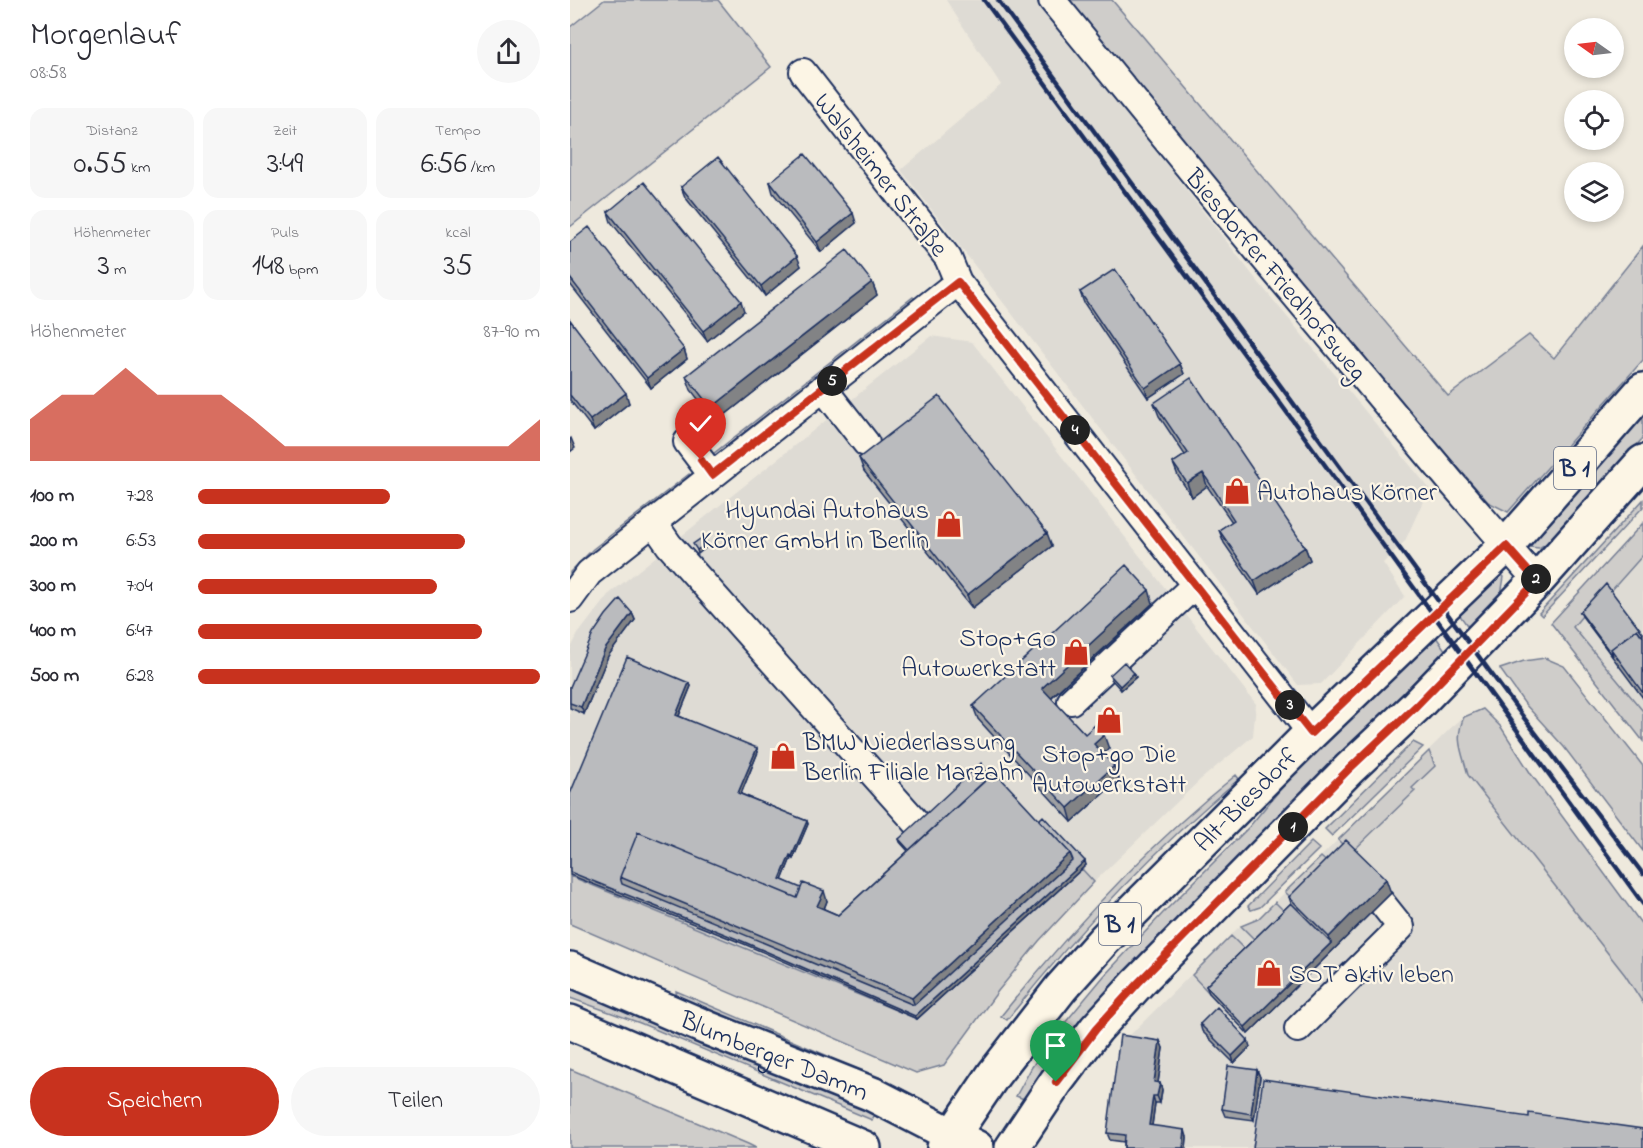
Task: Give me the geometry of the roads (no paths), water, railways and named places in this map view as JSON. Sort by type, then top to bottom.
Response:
[{"type":"main road","name":"Alt-Biesdorf","points":[[957,1143],[994,1074],[1061,988],[1104,940],[1311,733],[1506,546],[1643,390]]},
{"type":"main road","name":"Alt-Biesdorf","points":[[1012,1148],[1056,1082],[1096,1029],[1124,998],[1349,769],[1416,706],[1537,581],[1643,462]]},
{"type":"main road","name":"Blumberger Damm","points":[[570,969],[707,1028],[872,1094],[957,1143]]},
{"type":"main road","name":"Blumberger Damm","points":[[570,1022],[864,1148]]},
{"type":"street","name":"Biesdorfer Friedhofsweg","points":[[1052,0],[1221,207],[1537,581]]},
{"type":"street","name":"Walsheimer Straße","points":[[803,72],[948,258],[958,282],[1311,733]]},
{"type":"street","points":[[570,599],[589,573],[958,282]]},
{"type":"street","points":[[823,388],[866,443]]},
{"type":"street","points":[[687,442],[712,475]]},
{"type":"street","points":[[653,522],[669,545],[915,822]]},
{"type":"street","points":[[1071,701],[1195,585]]},
{"type":"street","points":[[1298,1029],[1401,927],[1381,902]]},
{"type":"railway","points":[[984,0],[1643,904]]},
{"type":"railway","points":[[998,0],[1518,710],[1643,874]]},
{"type":"place","name":"Autohaus Körner","points":[[1237,491]]},
{"type":"place","name":"Hyundai Autohaus Körner GmbH in Berlin","points":[[949,524]]},
{"type":"place","name":"Stop+Go Autowerkstatt","points":[[1076,652]]},
{"type":"place","name":"Stop+go Die Autowerkstatt","points":[[1109,720]]},
{"type":"place","name":"BMW Niederlassung Berlin Filiale Marzahn","points":[[783,756]]},
{"type":"place","name":"SOT aktiv leben","points":[[1269,973]]}]
